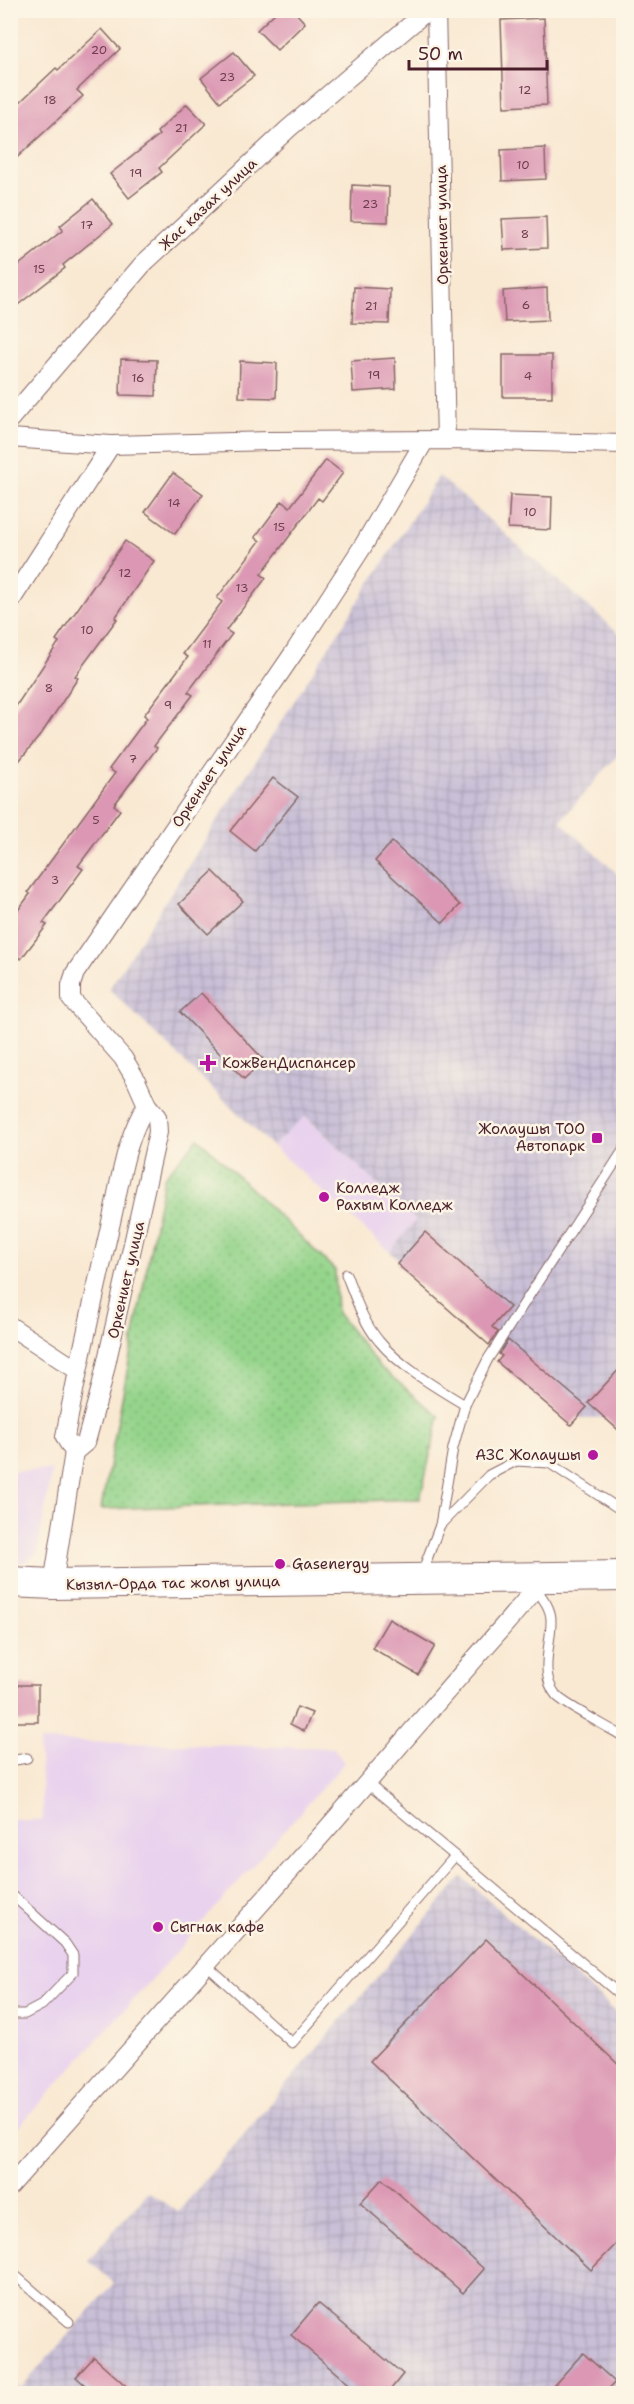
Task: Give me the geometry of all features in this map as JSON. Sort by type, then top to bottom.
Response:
[{"type":"main road","name":"Кызыл-Орда тас жолы улица","points":[[10,1582],[53,1584],[420,1580],[540,1583],[621,1568]]},
{"type":"street","name":"Жас казах улица","points":[[10,419],[143,264],[288,129],[428,10]]},
{"type":"street","name":"Оркениет улица","points":[[436,10],[446,440]]},
{"type":"street","points":[[10,438],[111,445],[446,440],[624,444]]},
{"type":"street","name":"Оркениет улица","points":[[74,1452],[86,1442],[101,1387],[157,1143],[157,1117],[147,1105],[123,1058],[70,999],[75,973],[295,651],[363,546],[424,442]]},
{"type":"street","points":[[10,602],[111,445]]},
{"type":"street","name":"Оркениет улица","points":[[53,1584],[74,1452],[65,1437],[77,1370],[125,1166],[140,1117],[147,1105]]},
{"type":"street","points":[[10,1326],[77,1370]]},
{"type":"street","points":[[10,2186],[367,1783],[540,1583]]},
{"type":"lane","points":[[420,1580],[440,1525],[453,1448],[465,1405],[488,1359],[624,1149]]},
{"type":"lane","points":[[346,1274],[363,1316],[379,1342],[423,1379],[465,1405]]},
{"type":"lane","points":[[440,1525],[489,1475],[516,1461],[549,1463],[624,1512]]},
{"type":"lane","points":[[540,1583],[552,1620],[547,1664],[548,1681],[556,1696],[624,1737]]},
{"type":"lane","points":[[10,1761],[27,1758]]},
{"type":"lane","points":[[367,1783],[624,1998]]},
{"type":"lane","points":[[206,1965],[292,2043],[455,1856]]},
{"type":"lane","points":[[10,1893],[65,1942],[73,1955],[73,1973],[42,2005],[25,2014],[10,2014]]},
{"type":"lane","points":[[10,2271],[69,2322]]},
{"type":"shaded area","points":[[439,476],[623,637],[623,749],[560,821],[623,879],[623,1417],[581,1418],[390,1252],[416,1220],[305,1116],[272,1146],[109,989]]},
{"type":"shaded area","points":[[304,1116],[417,1220],[390,1252],[272,1146]]},
{"type":"shaded area","points":[[52,1470],[37,1554],[23,1563],[11,1564],[11,1471]]},
{"type":"shaded area","points":[[39,1741],[334,1748],[344,1763],[11,2135],[11,1820],[43,1820]]},
{"type":"shaded area","points":[[462,1877],[623,2018],[623,2393],[11,2394],[10,2381],[20,2389],[114,2283],[88,2260],[148,2192],[178,2212]]},
{"type":"green space","points":[[198,1138],[335,1270],[337,1313],[379,1366],[439,1416],[420,1499],[101,1509],[164,1177]]},
{"type":"building","points":[[278,10],[293,10],[305,23],[277,50],[257,30]]},
{"type":"building","points":[[544,18],[547,105],[504,107],[501,20]]},
{"type":"building","points":[[102,29],[120,49],[77,90],[83,96],[10,164],[10,114],[56,68],[58,70]]},
{"type":"building","points":[[234,52],[254,76],[220,102],[201,78]]},
{"type":"building","points":[[187,104],[206,124],[159,168],[162,172],[129,198],[110,174],[159,135],[157,132]]},
{"type":"building","points":[[545,148],[546,179],[502,181],[501,150]]},
{"type":"building","points":[[352,185],[389,187],[388,222],[351,221]]},
{"type":"building","points":[[93,199],[113,224],[63,265],[65,268],[10,311],[10,272],[63,230],[60,226]]},
{"type":"building","points":[[546,217],[547,248],[504,250],[502,219]]},
{"type":"building","points":[[354,287],[390,289],[389,324],[352,323]]},
{"type":"building","points":[[547,288],[548,320],[505,322],[503,291]]},
{"type":"building","points":[[503,355],[552,355],[552,397],[503,397]]},
{"type":"building","points":[[395,358],[396,389],[353,392],[351,361]]},
{"type":"building","points":[[121,359],[157,360],[156,396],[120,395]]},
{"type":"building","points":[[240,361],[277,363],[276,398],[239,397]]},
{"type":"building","points":[[326,460],[343,473],[322,501],[318,498],[261,574],[266,578],[226,630],[232,634],[188,692],[193,695],[154,746],[157,748],[114,805],[120,810],[78,866],[83,869],[43,923],[47,925],[21,959],[10,951],[10,921],[30,894],[28,892],[115,773],[109,769],[147,718],[144,715],[188,657],[183,654],[222,602],[217,598],[260,541],[255,537],[282,501],[290,507]]},
{"type":"building","points":[[173,473],[203,494],[175,534],[145,512]]},
{"type":"building","points":[[510,495],[552,497],[551,530],[508,528]]},
{"type":"building","points":[[125,541],[154,561],[115,618],[117,619],[75,676],[78,678],[42,733],[10,772],[10,715],[59,642],[56,640]]},
{"type":"building","points":[[273,778],[298,797],[255,851],[230,831]]},
{"type":"building","points":[[392,842],[460,905],[443,923],[375,861]]},
{"type":"building","points":[[213,871],[243,901],[208,934],[179,904]]},
{"type":"building","points":[[201,993],[264,1060],[244,1079],[180,1012]]},
{"type":"building","points":[[425,1232],[510,1307],[492,1327],[498,1332],[489,1345],[397,1264]]},
{"type":"building","points":[[508,1340],[587,1407],[571,1425],[497,1362]]},
{"type":"building","points":[[624,1364],[624,1435],[588,1403]]},
{"type":"building","points":[[389,1619],[435,1646],[418,1675],[372,1648]]},
{"type":"building","points":[[10,1685],[38,1685],[38,1722],[10,1722]]},
{"type":"building","points":[[297,1707],[312,1713],[304,1731],[290,1724]]},
{"type":"building","points":[[486,1939],[624,2070],[624,2236],[591,2270],[370,2061]]},
{"type":"building","points":[[382,2179],[484,2269],[463,2293],[360,2203]]},
{"type":"building","points":[[318,2303],[403,2374],[387,2394],[361,2394],[291,2335]]},
{"type":"building","points":[[583,2353],[615,2382],[604,2394],[546,2394]]},
{"type":"building","points":[[94,2357],[135,2394],[95,2394],[76,2377]]},
{"type":"place","name":"КожВенДиспансер","points":[[208,1063]]},
{"type":"place","name":"Жолаушы ТОО Автопарк","points":[[597,1138]]},
{"type":"place","name":"Колледж Рахым Колледж","points":[[324,1197]]},
{"type":"place","name":"АЗС Жолаушы","points":[[593,1455]]},
{"type":"place","name":"Gasenergy","points":[[280,1564]]},
{"type":"place","name":"Сыгнак кафе","points":[[158,1927]]}]
